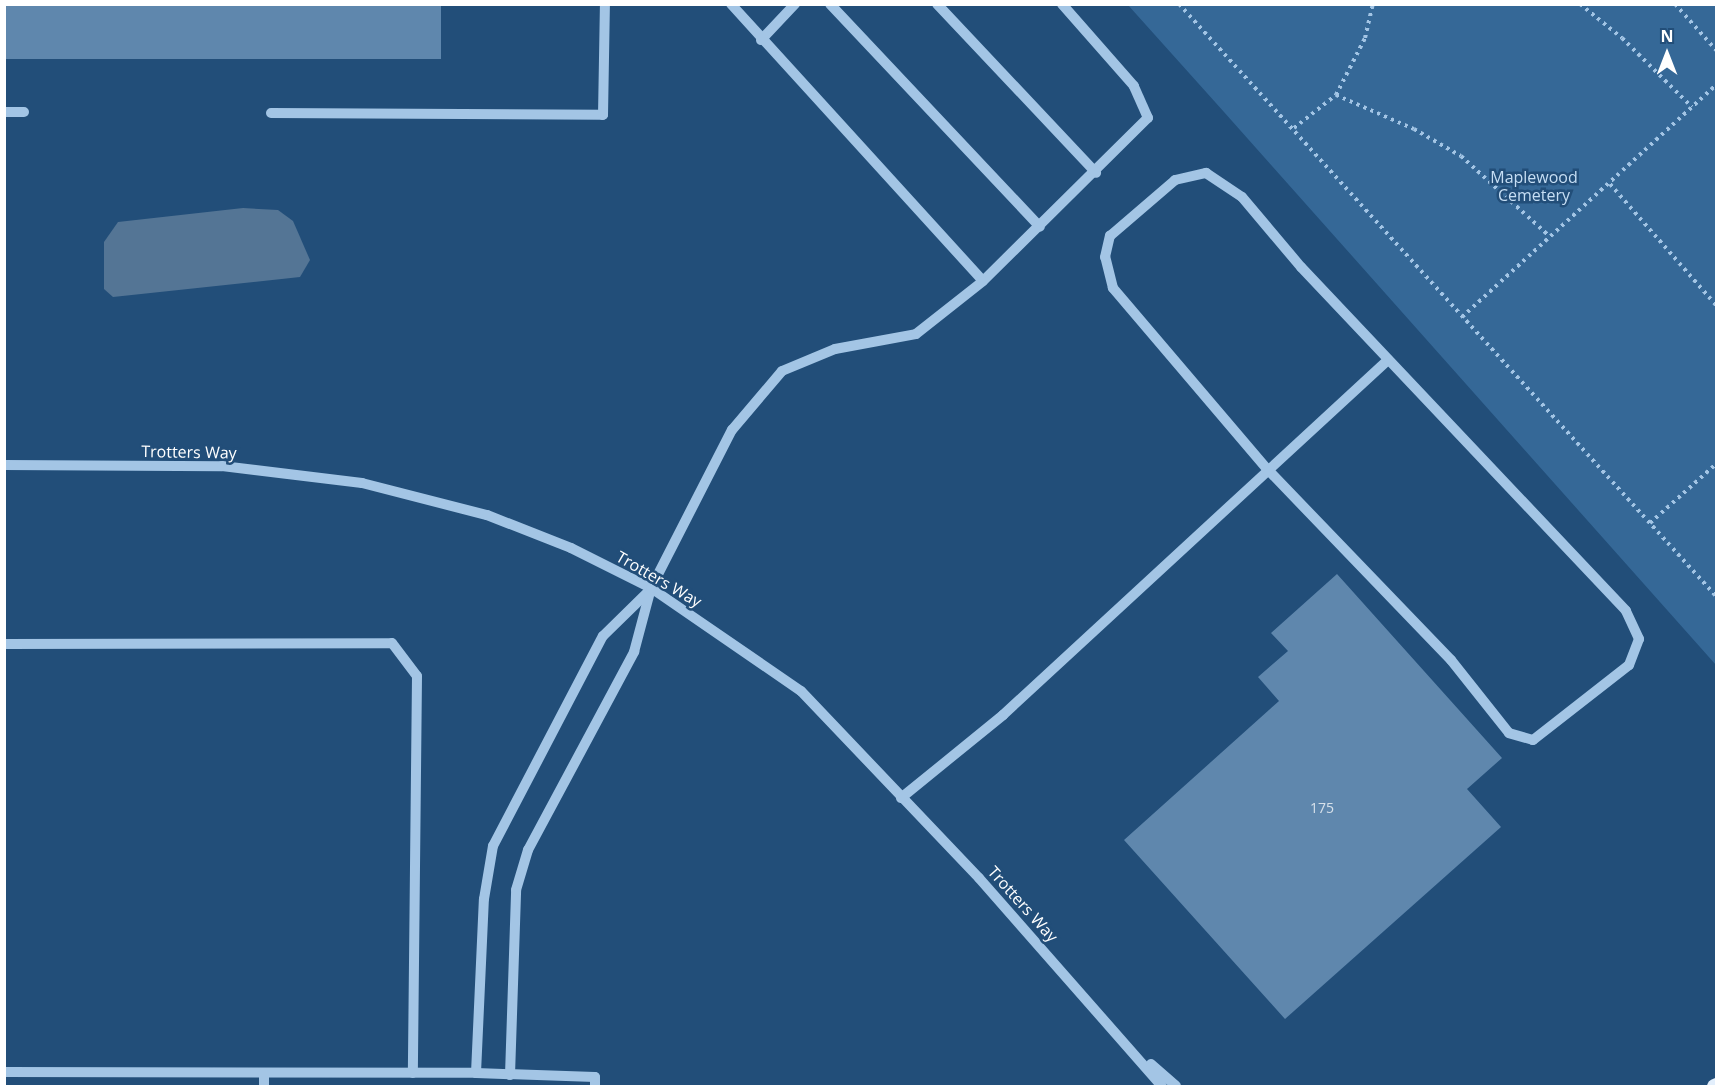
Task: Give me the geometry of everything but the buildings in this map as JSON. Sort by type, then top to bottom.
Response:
[{"type":"street","points":[[271,113],[603,115],[605,4]]},
{"type":"street","points":[[731,4],[761,40],[983,281]]},
{"type":"street","points":[[761,40],[795,4]]},
{"type":"street","points":[[830,4],[1040,227]]},
{"type":"street","points":[[937,4],[1096,173]]},
{"type":"street","points":[[510,1075],[516,890],[543,814],[634,652],[651,588],[732,430],[782,371],[835,349],[916,334],[983,281],[1137,135],[1148,118],[1146,105],[1062,4]]},
{"type":"street","points":[[4,112],[24,112]]},
{"type":"street","points":[[1206,173],[1242,197],[1388,360],[1626,611],[1639,639],[1629,665],[1533,740],[1509,733],[1451,660],[1267,469],[1113,288],[1105,257],[1110,236],[1175,180],[1206,173]]},
{"type":"street","points":[[901,798],[998,720],[1267,469],[1388,360]]},
{"type":"street","name":"Trotters Way","points":[[4,465],[222,466],[362,483],[487,515],[571,548],[651,588],[801,691],[1135,1050],[1176,1086]]},
{"type":"street","points":[[476,1073],[484,899],[493,846],[603,636],[651,588]]},
{"type":"street","points":[[4,644],[392,643],[417,676],[413,1073]]},
{"type":"street","name":"Trotters Way","points":[[1135,1050],[1162,1086]]},
{"type":"street","points":[[4,1072],[476,1073],[595,1077],[595,1086]]},
{"type":"street","points":[[264,1073],[264,1086]]},
{"type":"path","points":[[1179,4],[1294,128],[1716,596]]},
{"type":"path","points":[[1294,128],[1336,95],[1365,39],[1373,4]]},
{"type":"path","points":[[1580,4],[1622,38],[1692,107]]},
{"type":"path","points":[[1675,4],[1716,50]]},
{"type":"path","points":[[1462,317],[1548,235],[1610,184],[1716,85]]},
{"type":"path","points":[[1336,95],[1461,156],[1548,235]]},
{"type":"path","points":[[1610,184],[1716,305]]},
{"type":"path","points":[[1650,523],[1716,464]]},
{"type":"green space","name":"Maplewood Cemetery","points":[[1128,5],[1716,5],[1716,665],[1224,112]]},
{"type":"shaded area","points":[[243,208],[278,210],[293,221],[310,260],[300,277],[113,297],[104,289],[104,242],[118,222]]}]
